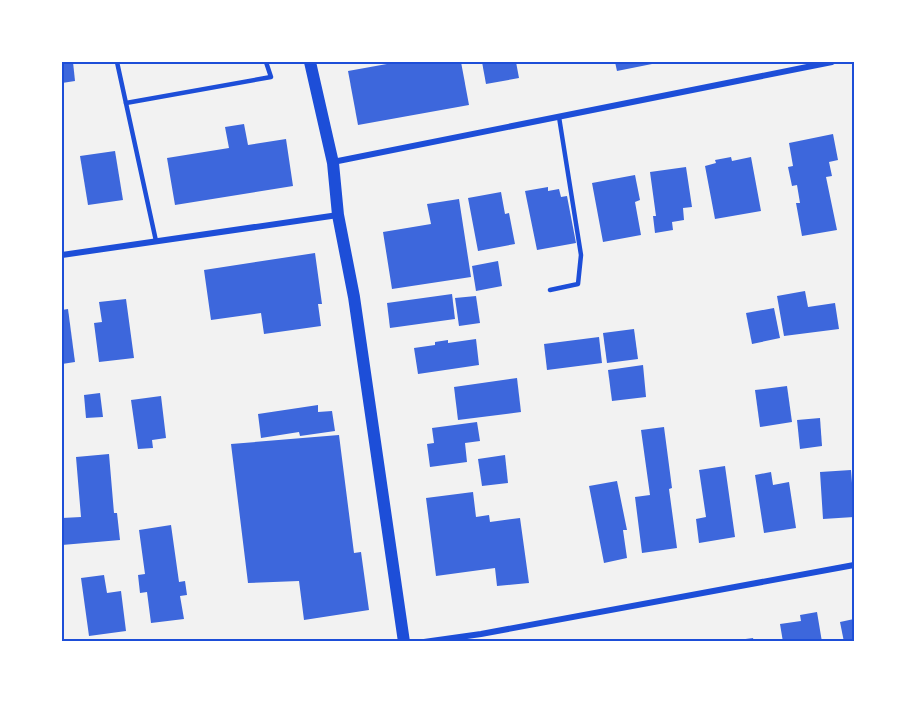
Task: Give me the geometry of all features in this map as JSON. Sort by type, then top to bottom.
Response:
[{"type":"main road","points":[[310,62],[333,163],[338,215],[354,297],[404,642]]},
{"type":"street","points":[[333,163],[832,62]]},
{"type":"street","points":[[62,255],[338,215]]},
{"type":"street","points":[[424,642],[481,634],[855,565]]},
{"type":"lane","points":[[117,62],[156,241]]},
{"type":"lane","points":[[126,103],[271,77],[266,62]]},
{"type":"lane","points":[[550,290],[578,284],[581,255],[560,117]]},
{"type":"building","points":[[62,62],[73,62],[75,81],[62,83]]},
{"type":"building","points":[[398,62],[461,62],[469,105],[358,125],[348,71]]},
{"type":"building","points":[[482,62],[516,62],[519,78],[486,84]]},
{"type":"building","points":[[615,62],[651,62],[652,64],[617,71]]},
{"type":"building","points":[[244,124],[248,145],[286,139],[293,186],[175,205],[167,158],[229,148],[225,127]]},
{"type":"building","points":[[833,134],[838,160],[829,162],[832,176],[826,177],[837,230],[802,236],[796,203],[800,203],[797,185],[792,186],[788,167],[793,166],[789,143]]},
{"type":"building","points":[[115,151],[123,200],[88,205],[80,156]]},
{"type":"building","points":[[731,157],[732,161],[751,157],[761,211],[715,219],[705,166],[716,163],[715,160]]},
{"type":"building","points":[[686,167],[692,207],[683,208],[684,220],[672,222],[673,230],[655,233],[653,216],[656,216],[650,172]]},
{"type":"building","points":[[635,175],[640,200],[635,202],[641,235],[603,242],[592,183]]},
{"type":"building","points":[[548,187],[548,191],[559,189],[561,197],[567,196],[576,243],[537,250],[525,191]]},
{"type":"building","points":[[501,192],[505,214],[509,213],[515,244],[478,251],[468,198]]},
{"type":"building","points":[[459,199],[471,277],[392,289],[383,232],[431,224],[427,204]]},
{"type":"building","points":[[315,253],[322,304],[318,304],[321,326],[264,334],[261,313],[211,320],[204,270]]},
{"type":"building","points":[[498,261],[502,286],[476,291],[472,266]]},
{"type":"building","points":[[805,291],[808,307],[835,303],[839,329],[784,336],[777,296]]},
{"type":"building","points":[[452,294],[455,319],[390,328],[387,303]]},
{"type":"building","points":[[476,296],[480,323],[459,326],[455,298]]},
{"type":"building","points":[[126,299],[134,358],[99,362],[94,323],[102,322],[99,302]]},
{"type":"building","points":[[774,308],[780,338],[752,344],[746,313]]},
{"type":"building","points":[[68,309],[75,362],[62,364],[62,310]]},
{"type":"building","points":[[634,329],[638,359],[607,363],[603,333]]},
{"type":"building","points":[[599,337],[602,363],[547,370],[544,344]]},
{"type":"building","points":[[476,339],[479,365],[418,374],[414,348],[435,345],[435,342],[448,340],[448,343]]},
{"type":"building","points":[[643,365],[646,397],[612,401],[608,370]]},
{"type":"building","points":[[517,378],[521,412],[458,420],[454,387]]},
{"type":"building","points":[[787,386],[792,422],[760,427],[755,390]]},
{"type":"building","points":[[100,393],[103,417],[86,418],[84,395]]},
{"type":"building","points":[[161,396],[166,438],[152,440],[153,448],[138,449],[131,400]]},
{"type":"building","points":[[318,405],[318,412],[332,411],[335,431],[300,436],[299,432],[261,438],[258,414]]},
{"type":"building","points":[[820,418],[822,446],[800,449],[797,420]]},
{"type":"building","points":[[477,422],[480,441],[465,443],[467,462],[430,467],[427,444],[434,443],[432,428]]},
{"type":"building","points":[[664,427],[677,548],[642,553],[635,497],[650,495],[641,430]]},
{"type":"building","points":[[339,435],[354,553],[361,552],[369,610],[304,620],[299,581],[248,583],[231,444]]},
{"type":"building","points":[[109,454],[114,513],[117,513],[120,540],[62,545],[62,518],[81,517],[76,457]]},
{"type":"building","points":[[505,455],[508,483],[482,486],[478,459]]},
{"type":"building","points":[[725,466],[735,537],[699,543],[696,519],[706,517],[699,470]]},
{"type":"building","points":[[851,470],[852,483],[854,482],[854,517],[823,519],[820,472]]},
{"type":"building","points":[[771,472],[773,485],[789,482],[796,528],[764,533],[755,475]]},
{"type":"building","points":[[617,481],[627,530],[623,530],[627,558],[604,563],[589,486]]},
{"type":"building","points":[[473,492],[476,517],[489,515],[490,522],[520,518],[529,583],[497,586],[495,568],[436,576],[426,498]]},
{"type":"building","points":[[171,525],[179,582],[185,581],[187,595],[180,596],[184,619],[151,623],[147,592],[140,593],[138,575],[145,574],[139,530]]},
{"type":"building","points":[[104,575],[107,593],[121,591],[126,631],[89,636],[81,578]]},
{"type":"building","points":[[817,612],[822,642],[783,642],[780,624],[801,621],[800,615]]},
{"type":"building","points":[[854,619],[854,642],[844,642],[840,622]]},
{"type":"building","points":[[753,638],[754,642],[738,642],[738,640]]}]
